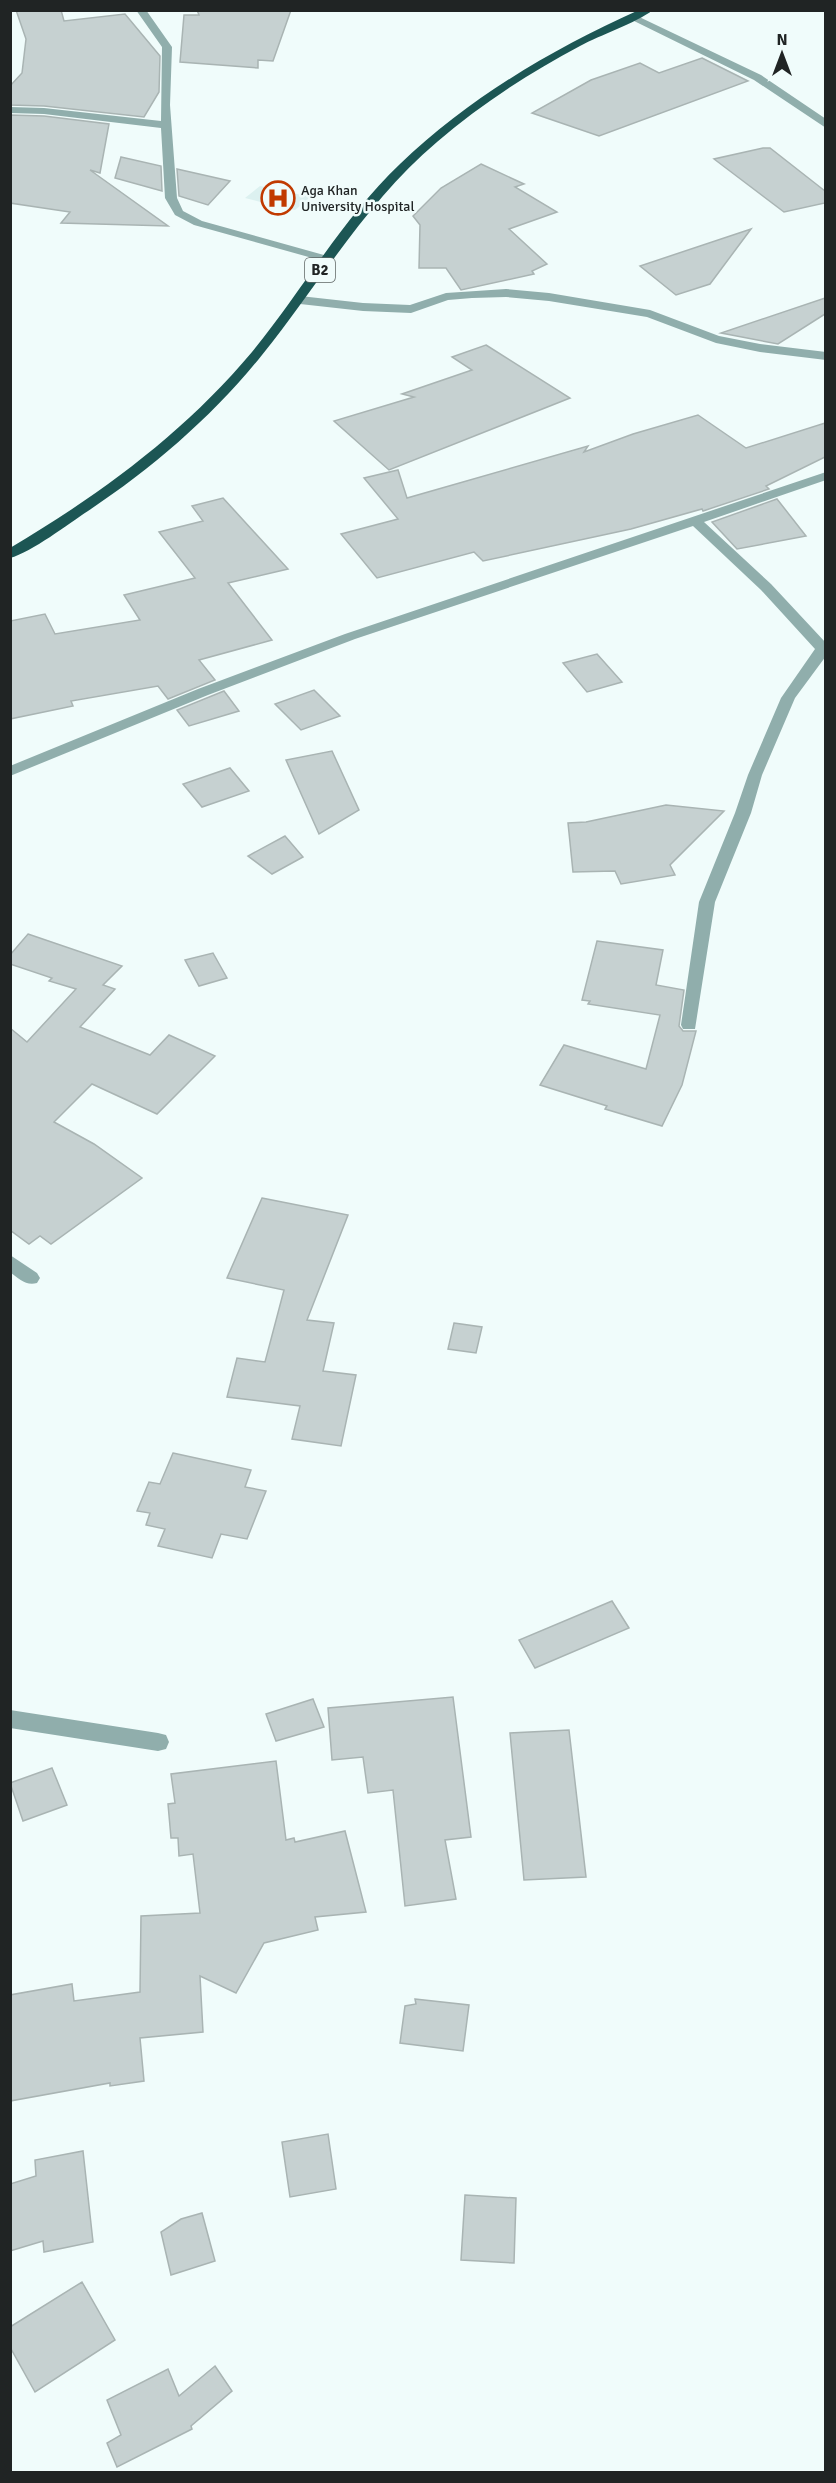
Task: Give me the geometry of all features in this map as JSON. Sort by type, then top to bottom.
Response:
[{"type":"highway","name":"B2","points":[[10,554],[39,537],[140,467],[197,418],[263,348],[300,300],[327,259],[378,194],[417,155],[466,114],[528,72],[567,49],[648,10]]},
{"type":"street","points":[[141,10],[167,47],[167,125],[171,198],[179,213],[198,223],[327,259]]},
{"type":"street","points":[[633,17],[760,81],[814,114],[825,125]]},
{"type":"street","points":[[10,110],[44,111],[167,125]]},
{"type":"street","points":[[300,300],[363,307],[411,309],[446,297],[472,294],[506,293],[538,296],[650,314],[716,339],[760,348],[825,356]]},
{"type":"street","points":[[10,772],[110,729],[399,620],[697,522],[825,476]]},
{"type":"street","points":[[689,1025],[707,902],[743,813],[755,775],[788,698],[824,650],[766,587],[697,522]]},
{"type":"street","points":[[10,1262],[30,1278]]},
{"type":"street","points":[[10,1719],[158,1742]]},
{"type":"shaded area","name":"Aga Khan University Hospital","points":[[260,186],[311,197],[295,210],[281,207],[284,204],[279,203],[276,206],[245,198]]},
{"type":"building","points":[[16,10],[61,10],[64,21],[125,14],[160,56],[159,92],[144,117],[44,106],[10,105],[10,86],[22,73],[26,39]]},
{"type":"building","points":[[197,10],[291,10],[273,61],[258,60],[258,68],[180,62],[184,15],[199,15]]},
{"type":"building","points":[[702,58],[748,81],[599,136],[532,113],[591,80],[640,63],[659,73]]},
{"type":"building","points":[[10,115],[44,116],[109,124],[100,173],[90,170],[168,226],[61,223],[70,212],[10,203]]},
{"type":"building","points":[[770,148],[825,191],[825,203],[784,212],[714,159]]},
{"type":"building","points":[[121,157],[161,166],[162,191],[115,178]]},
{"type":"building","points":[[481,164],[524,184],[515,187],[557,212],[509,229],[547,264],[532,271],[534,274],[461,290],[446,268],[419,268],[420,225],[413,216],[441,188]]},
{"type":"building","points":[[177,169],[230,181],[208,205],[179,196]]},
{"type":"building","points":[[751,229],[710,284],[676,295],[640,266]]},
{"type":"building","points":[[825,298],[825,314],[778,344],[721,333]]},
{"type":"building","points":[[486,345],[570,398],[389,470],[334,421],[414,397],[402,394],[472,370],[452,357]]},
{"type":"building","points":[[698,415],[746,448],[825,423],[825,457],[766,486],[769,489],[703,511],[702,509],[631,529],[483,561],[474,552],[377,578],[341,534],[398,519],[364,478],[398,470],[407,498],[588,446],[584,452],[633,434]]},
{"type":"building","points":[[223,498],[288,569],[228,583],[272,640],[199,660],[215,680],[168,699],[158,686],[71,701],[73,706],[10,719],[10,621],[45,614],[55,634],[140,620],[124,595],[195,578],[159,532],[203,521],[192,506]]},
{"type":"building","points":[[777,499],[806,536],[737,549],[712,522]]},
{"type":"building","points":[[597,654],[622,682],[587,692],[563,663]]},
{"type":"building","points":[[314,690],[340,716],[301,730],[275,704]]},
{"type":"building","points":[[224,691],[239,711],[189,726],[177,710]]},
{"type":"building","points":[[332,751],[359,810],[319,834],[286,760]]},
{"type":"building","points":[[230,768],[249,791],[202,807],[183,784]]},
{"type":"building","points":[[666,805],[724,811],[670,865],[675,875],[621,884],[615,871],[573,872],[568,823],[586,822]]},
{"type":"building","points":[[285,836],[303,857],[272,874],[248,856]]},
{"type":"building","points":[[28,934],[122,966],[103,985],[115,989],[80,1027],[150,1055],[169,1035],[215,1056],[157,1114],[92,1084],[54,1122],[94,1144],[142,1178],[51,1244],[40,1236],[29,1244],[10,1230],[10,1028],[27,1042],[76,989],[49,981],[52,978],[10,964],[10,955]]},
{"type":"building","points":[[597,941],[663,950],[656,985],[684,990],[679,1026],[683,1031],[696,1031],[682,1085],[662,1126],[605,1109],[607,1106],[540,1085],[564,1045],[646,1069],[660,1015],[588,1004],[590,1001],[582,1000]]},
{"type":"building","points":[[213,953],[227,978],[199,986],[185,960]]},
{"type":"building","points":[[262,1198],[348,1215],[307,1320],[334,1323],[323,1371],[356,1375],[341,1446],[292,1439],[300,1406],[227,1397],[237,1358],[265,1362],[284,1290],[227,1278]]},
{"type":"building","points":[[454,1323],[482,1327],[476,1353],[448,1349]]},
{"type":"building","points":[[173,1453],[251,1470],[245,1487],[266,1491],[247,1539],[221,1534],[212,1558],[158,1546],[165,1529],[146,1525],[150,1513],[137,1511],[149,1482],[160,1484]]},
{"type":"building","points":[[612,1601],[629,1628],[535,1668],[519,1640]]},
{"type":"building","points":[[453,1697],[471,1837],[445,1840],[456,1899],[405,1906],[393,1790],[368,1793],[363,1757],[332,1760],[328,1708]]},
{"type":"building","points":[[313,1699],[324,1727],[276,1741],[266,1714]]},
{"type":"building","points":[[569,1730],[586,1877],[524,1880],[510,1733]]},
{"type":"building","points":[[276,1761],[286,1840],[294,1838],[295,1842],[345,1831],[366,1912],[315,1917],[318,1930],[264,1943],[236,1993],[200,1976],[203,2032],[140,2038],[144,2081],[110,2086],[110,2083],[10,2101],[10,1995],[72,1984],[74,2001],[140,1992],[141,1916],[200,1913],[193,1854],[179,1856],[178,1838],[171,1838],[168,1804],[175,1803],[171,1774]]},
{"type":"building","points":[[52,1768],[67,1805],[23,1821],[10,1783]]},
{"type":"building","points":[[415,1999],[469,2005],[463,2051],[400,2043],[405,2006],[416,2004]]},
{"type":"building","points":[[328,2134],[336,2189],[290,2197],[282,2142]]},
{"type":"building","points":[[83,2151],[93,2242],[44,2252],[43,2241],[10,2251],[10,2184],[36,2176],[35,2160]]},
{"type":"building","points":[[465,2195],[516,2198],[514,2263],[461,2260]]},
{"type":"building","points":[[202,2213],[215,2261],[171,2275],[161,2232],[181,2219]]},
{"type":"building","points":[[82,2282],[115,2340],[35,2392],[10,2347],[10,2327]]},
{"type":"building","points":[[215,2366],[232,2391],[191,2426],[192,2429],[117,2467],[107,2443],[121,2435],[107,2400],[168,2369],[179,2396]]},
{"type":"place","name":"Aga Khan University Hospital","points":[[278,198]]}]
